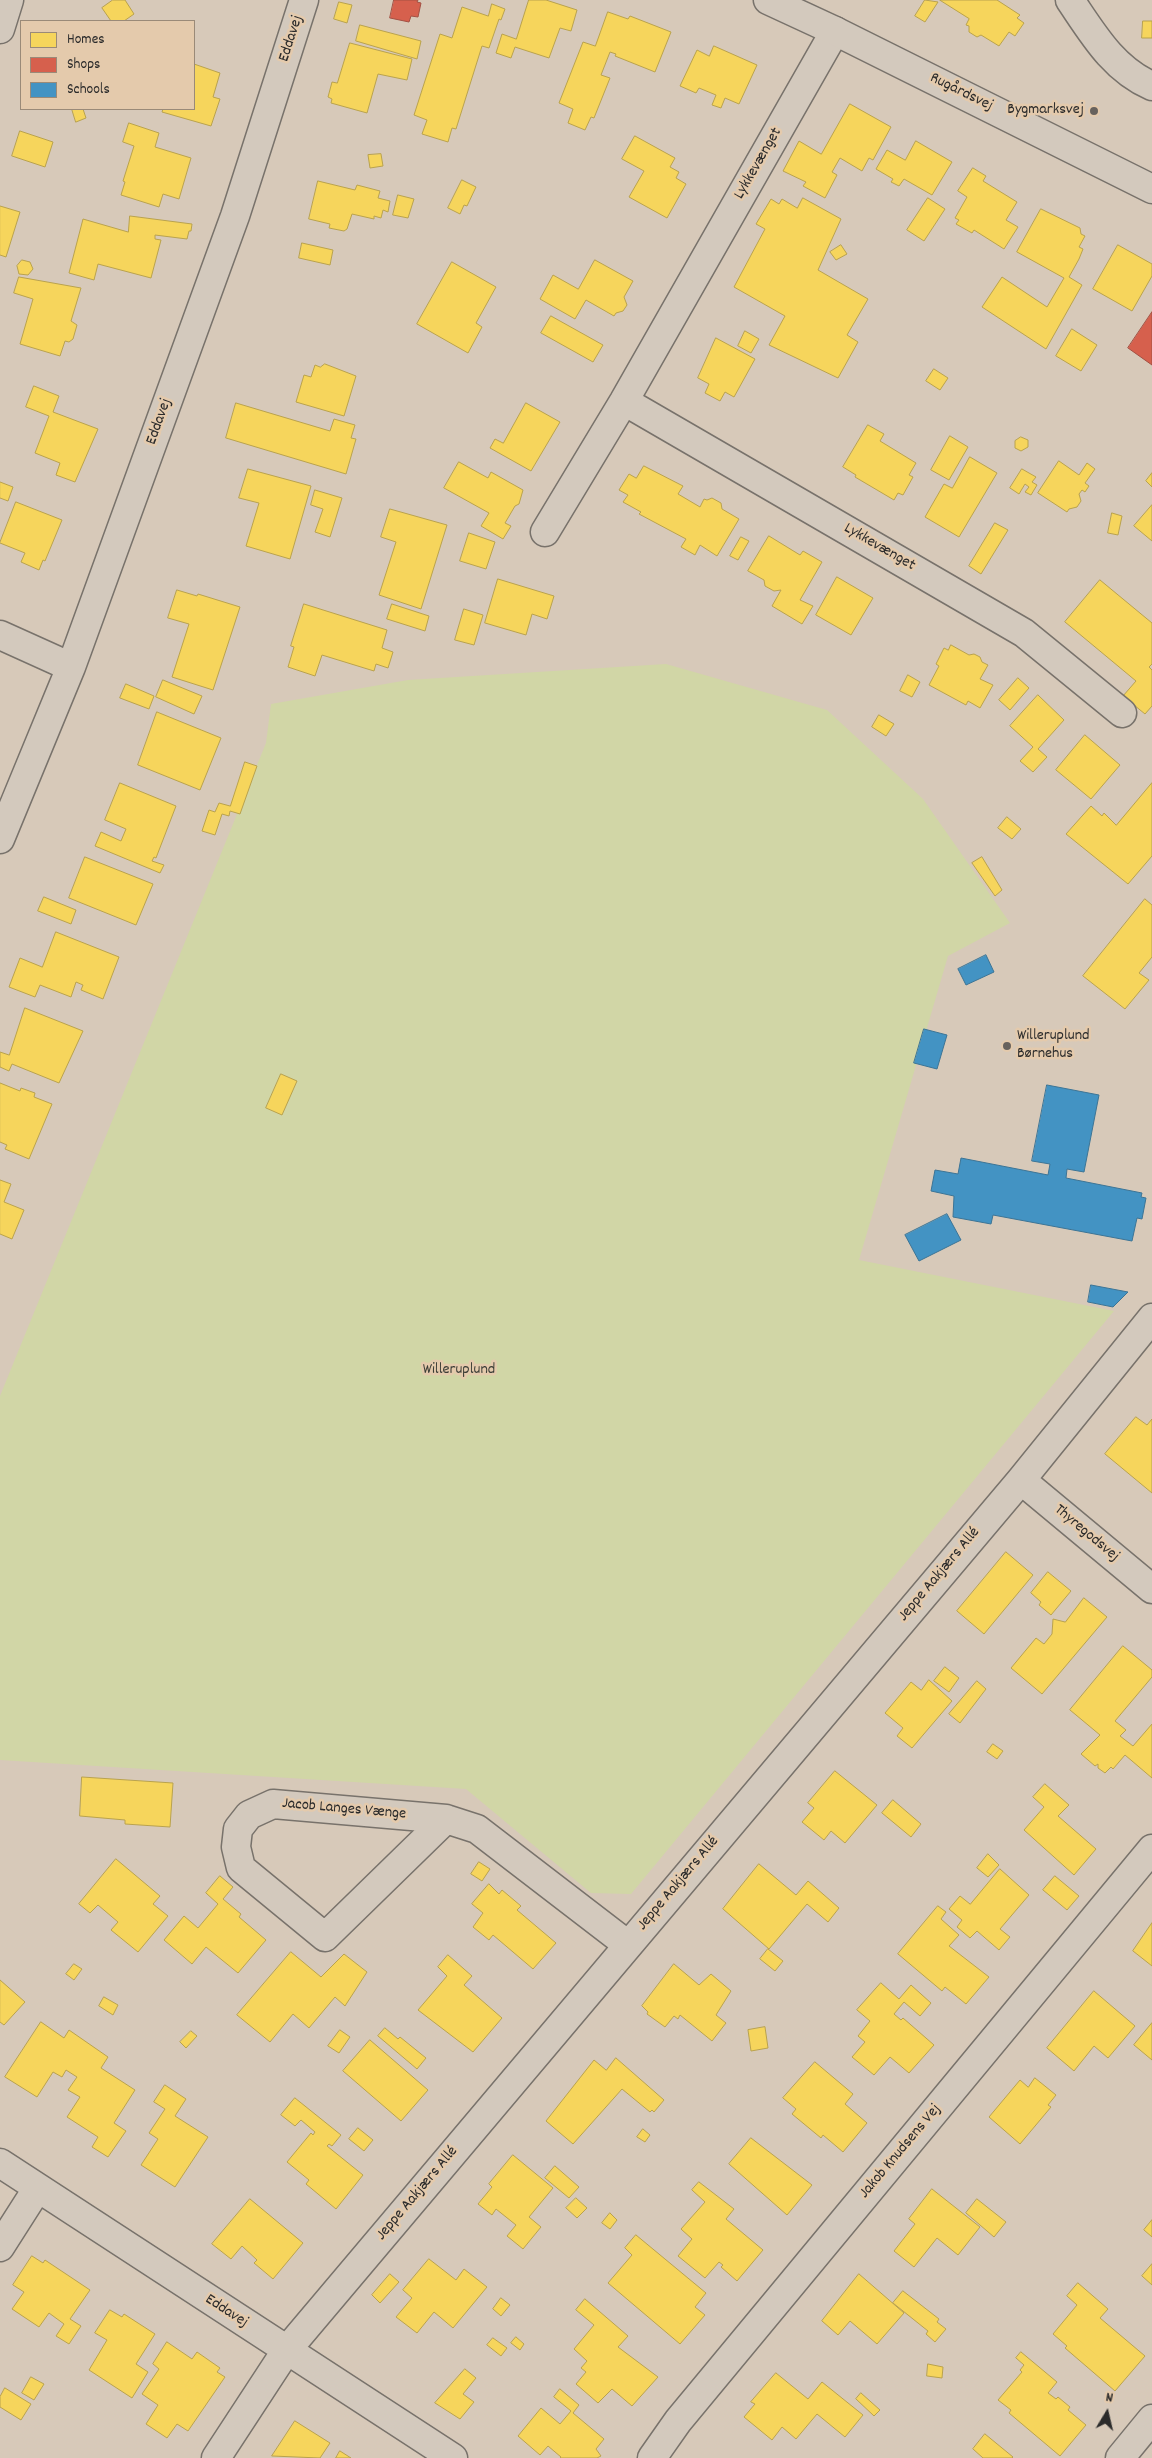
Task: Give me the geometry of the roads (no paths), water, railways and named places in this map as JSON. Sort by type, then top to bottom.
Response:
[{"type":"street","points":[[0,29],[9,0]]},
{"type":"street","name":"Eddavej","points":[[0,839],[71,667],[235,216],[304,0]]},
{"type":"street","name":"Rugårdsvej","points":[[768,0],[836,31],[1152,189]]},
{"type":"street","points":[[1070,0],[1104,50],[1137,80],[1152,86]]},
{"type":"street","name":"Lykkevænget","points":[[545,532],[624,400],[836,31]]},
{"type":"street","name":"Lykkevænget","points":[[624,400],[1024,633],[1122,713]]},
{"type":"street","points":[[0,635],[71,667]]},
{"type":"street","name":"Jeppe Aakjærs Allé","points":[[216,2458],[286,2351],[1021,1480],[1152,1318]]},
{"type":"street","name":"Thyregodsvej","points":[[1021,1480],[1152,1589]]},
{"type":"street","name":"Jacob Langes Vænge","points":[[446,1820],[325,1938],[241,1868],[236,1847],[238,1829],[248,1815],[273,1804],[446,1820],[477,1829],[628,1945]]},
{"type":"street","name":"Jakob Knudsens Vej","points":[[652,2458],[678,2421],[1152,1849]]},
{"type":"street","name":"Eddavej","points":[[0,2163],[37,2189],[453,2458]]},
{"type":"street","points":[[0,2247],[37,2189]]},
{"type":"street","points":[[1120,2458],[1152,2419]]},
{"type":"place","name":"Bygmarksvej","points":[[1094,111]]},
{"type":"place","name":"Willeruplund Børnehus","points":[[1007,1046]]},
{"type":"park label","name":"Willeruplund","points":[[459,1371]]}]
